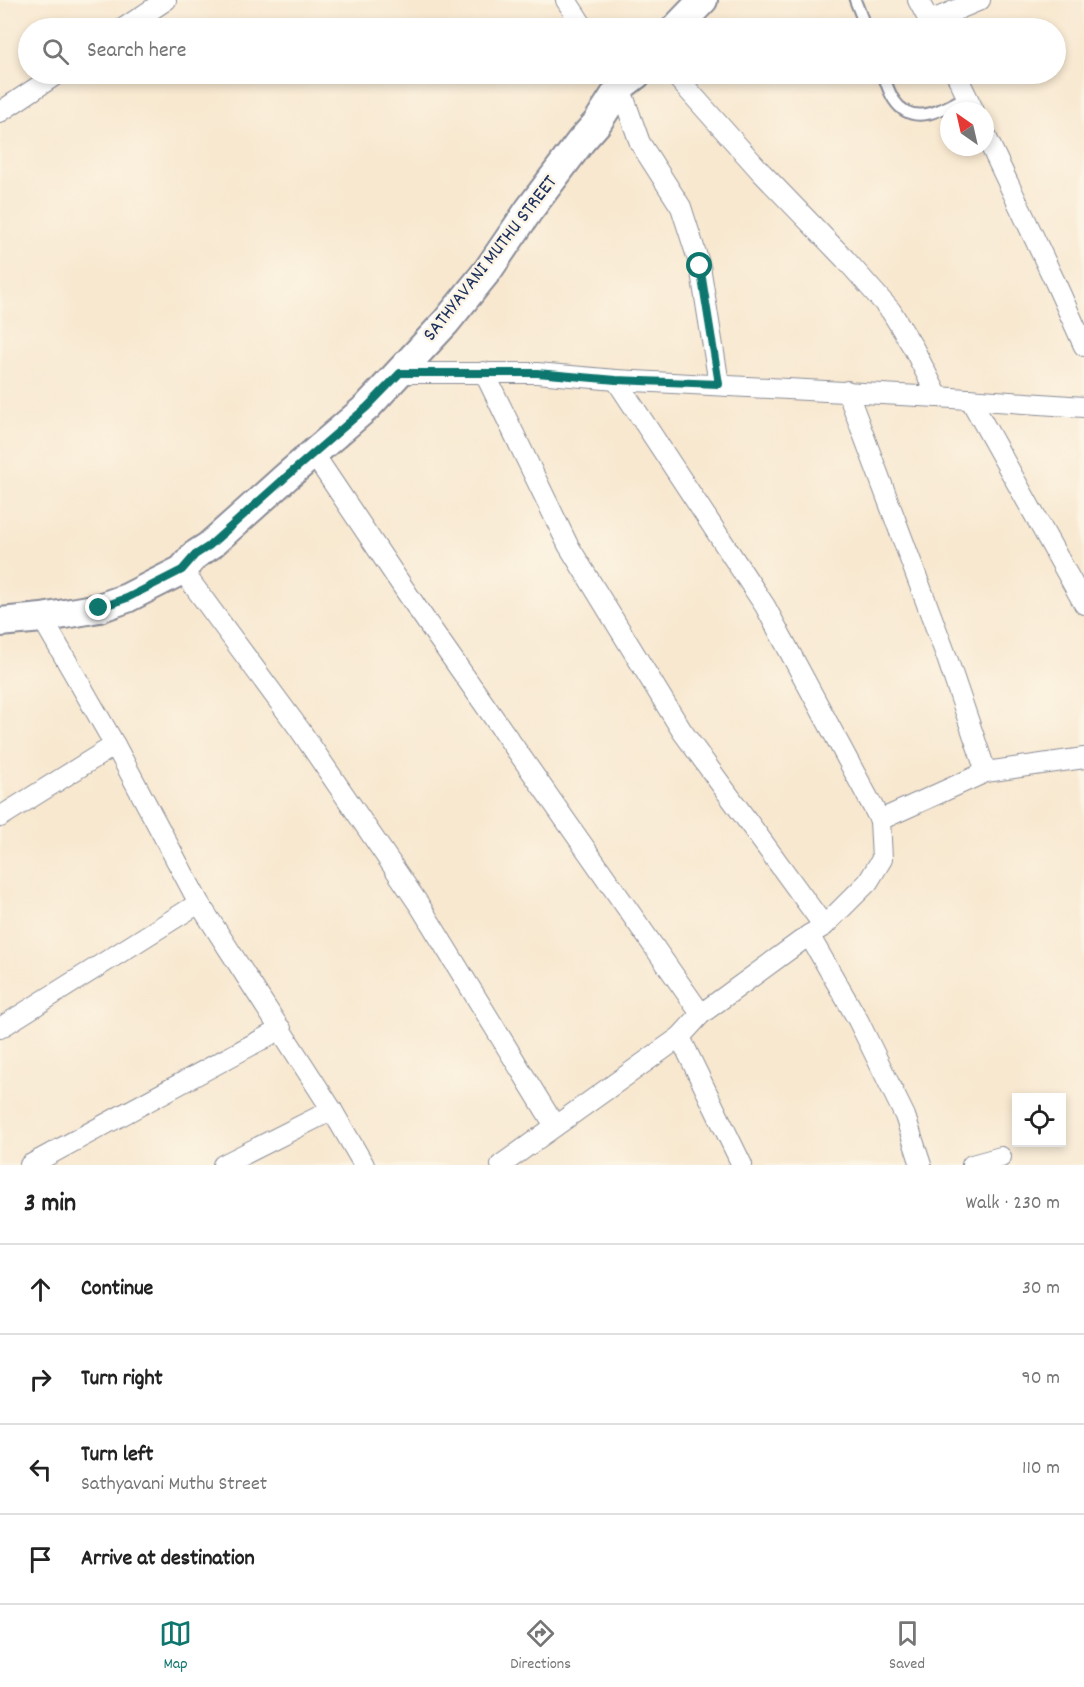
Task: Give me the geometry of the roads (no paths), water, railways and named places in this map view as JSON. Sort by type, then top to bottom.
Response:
[{"type":"street","points":[[139,18],[166,0]]},
{"type":"street","points":[[566,0],[578,18]]},
{"type":"street","points":[[686,18],[703,0]]},
{"type":"street","points":[[918,0],[928,18]]},
{"type":"street","points":[[945,18],[980,0]]},
{"type":"street","points":[[0,112],[42,84]]},
{"type":"street","name":"SATHYAVANI MUTHU STREET","points":[[0,622],[42,618],[99,608],[127,598],[182,570],[195,555],[209,546],[367,407],[446,322],[488,270],[529,210],[597,123],[620,84]]},
{"type":"street","points":[[625,84],[640,143],[681,207],[700,266],[719,384]]},
{"type":"street","points":[[683,84],[762,173],[845,259],[891,311],[914,349],[938,397]]},
{"type":"street","points":[[961,84],[970,102]]},
{"type":"street","points":[[994,153],[1084,346]]},
{"type":"street","points":[[484,372],[568,545],[682,731],[816,930],[904,1116],[921,1165]]},
{"type":"street","points":[[400,373],[537,373],[616,380],[719,384],[1084,407]]},
{"type":"street","points":[[501,1165],[680,1037],[701,1014],[816,930],[868,882],[882,859],[880,820],[765,606],[616,380]]},
{"type":"street","points":[[847,392],[946,655],[986,772]]},
{"type":"street","points":[[970,399],[1084,604]]},
{"type":"street","points":[[313,453],[417,608],[701,1014]]},
{"type":"street","points":[[182,570],[300,730],[420,906],[555,1126]]},
{"type":"street","points":[[42,618],[115,745],[199,903],[332,1110],[364,1165]]},
{"type":"street","points":[[0,817],[115,745]]},
{"type":"street","points":[[880,820],[986,772],[1084,758]]},
{"type":"street","points":[[0,1028],[199,903]]},
{"type":"street","points":[[30,1165],[280,1029]]},
{"type":"street","points":[[680,1037],[742,1165]]},
{"type":"street","points":[[223,1165],[332,1110]]},
{"type":"street","points":[[972,1165],[1001,1157]]},
{"type":"lane","points":[[855,0],[862,18]]},
{"type":"lane","points":[[887,84],[892,98],[900,108],[921,115],[940,112]]}]
